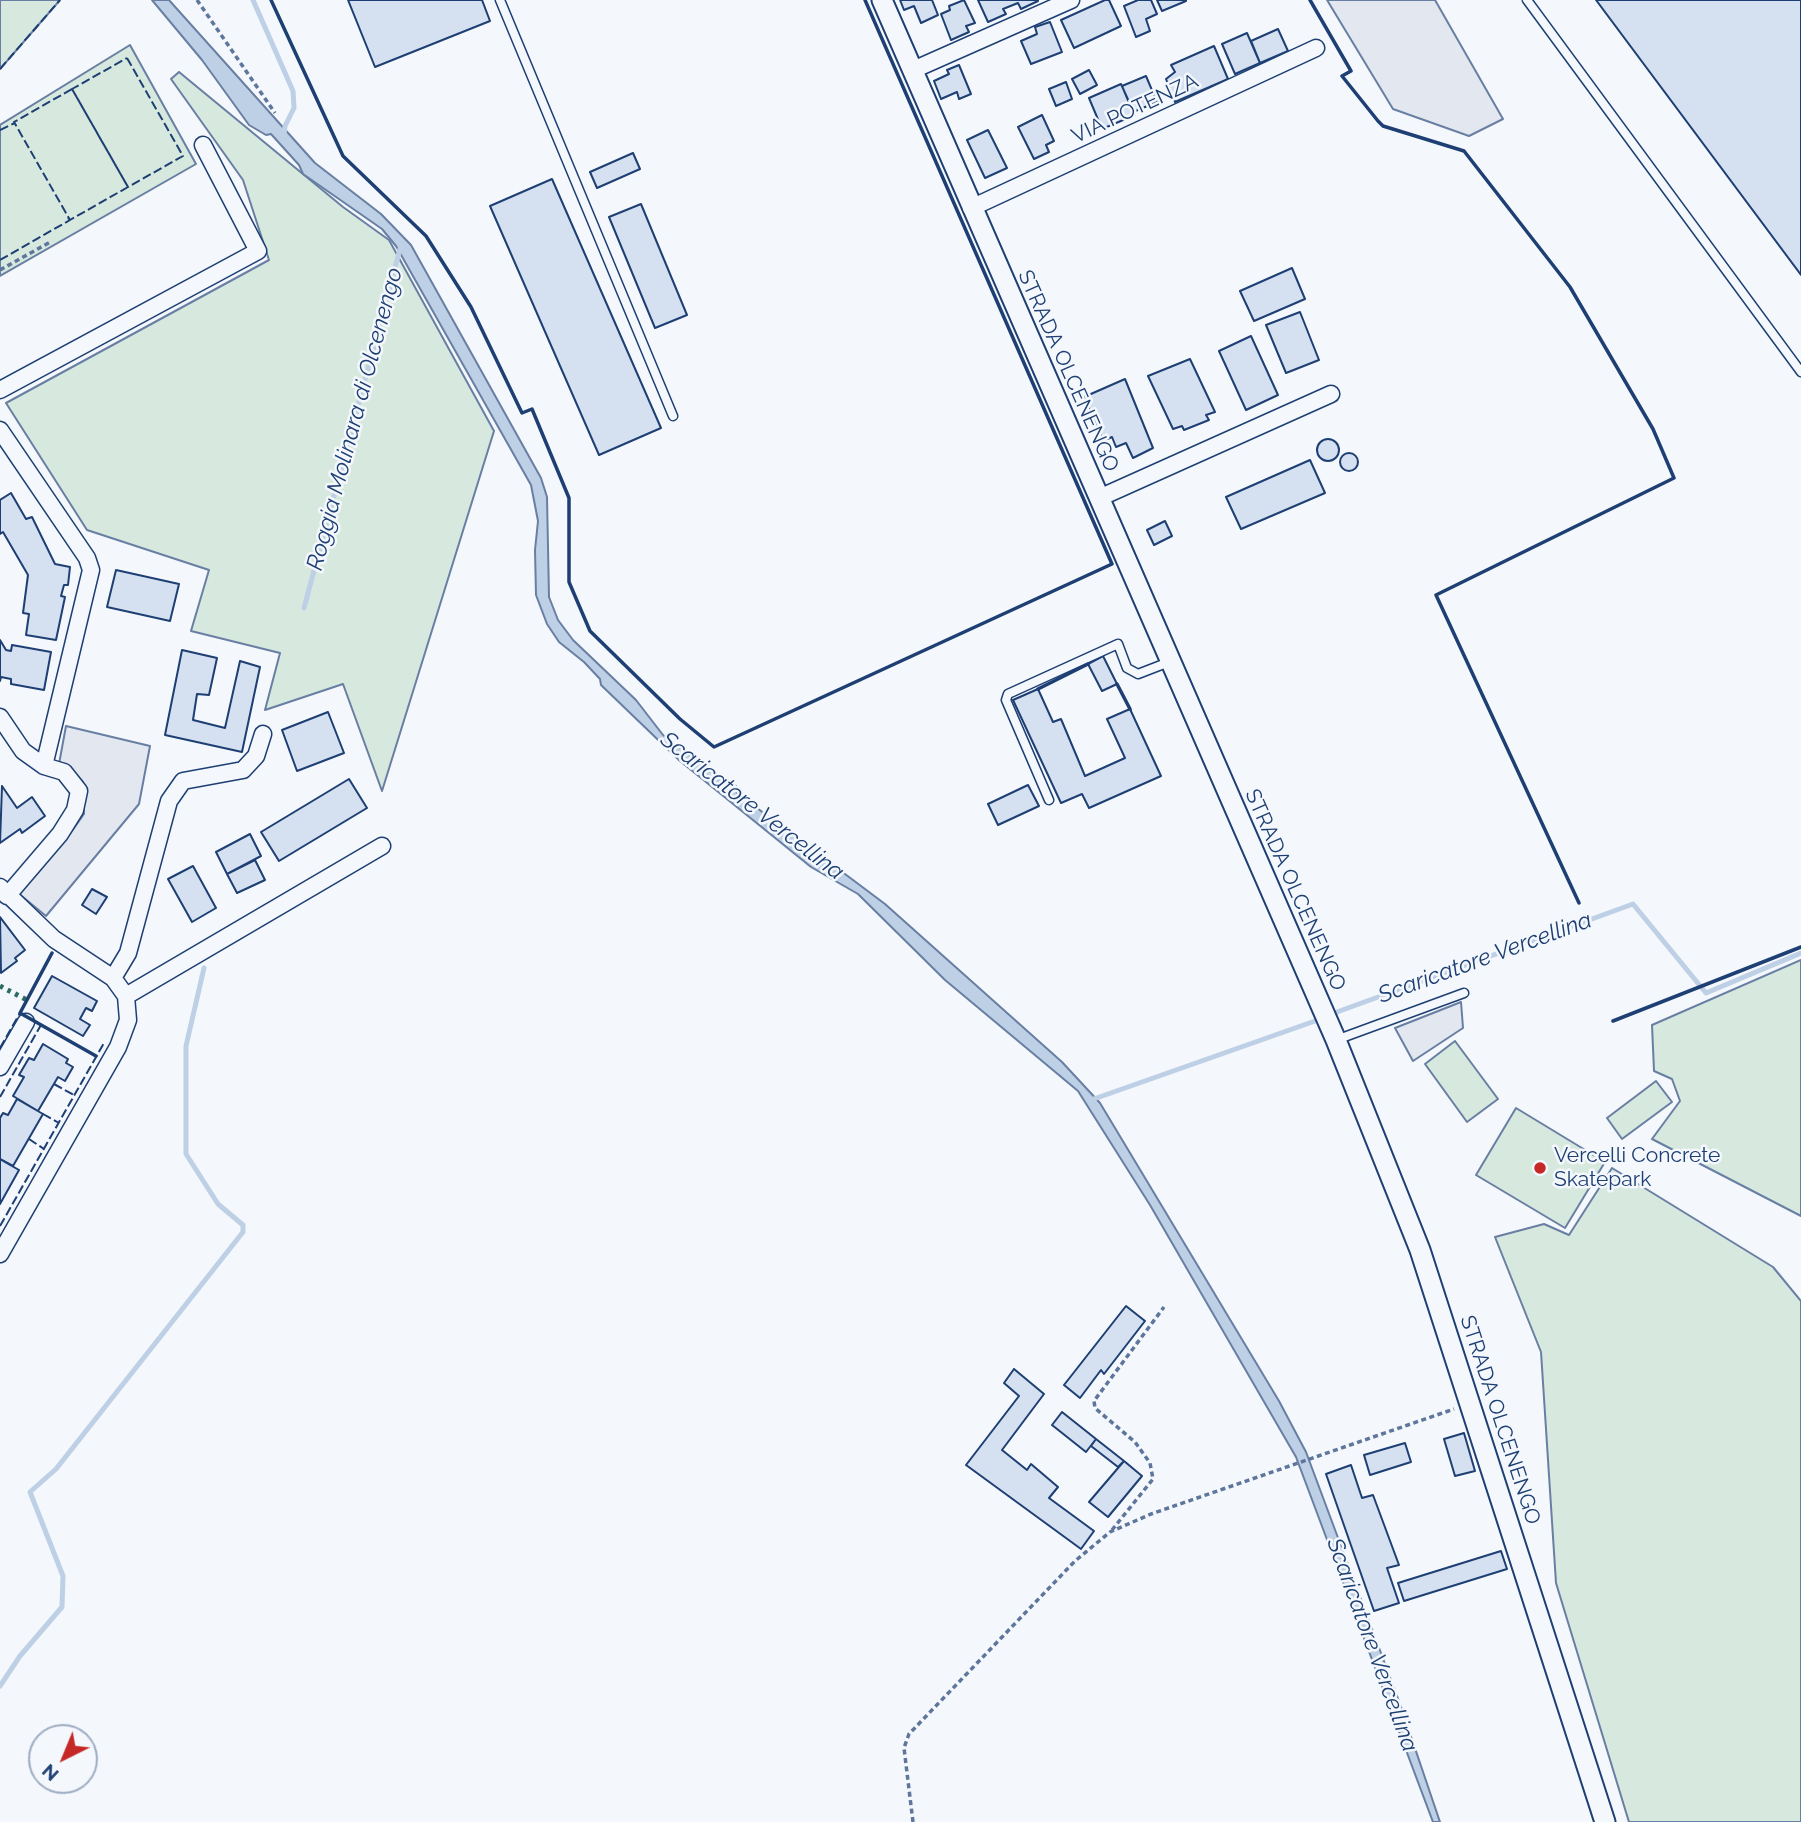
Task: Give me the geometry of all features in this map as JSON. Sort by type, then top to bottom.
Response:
[{"type":"street","name":"STRADA OLCENENGO","points":[[882,0],[1336,1040],[1420,1250],[1472,1403],[1605,1822]]},
{"type":"street","points":[[913,70],[1071,0]]},
{"type":"street","name":"VIA POTENZA","points":[[971,208],[1316,48]]},
{"type":"street","points":[[0,390],[258,251],[203,145]]},
{"type":"street","points":[[1099,498],[1331,394]]},
{"type":"street","points":[[0,430],[87,558],[91,570],[44,766]]},
{"type":"street","points":[[0,717],[23,751],[44,766],[64,772],[79,791],[75,810],[60,834],[4,891],[54,939],[113,978],[126,996],[128,1020],[118,1047],[0,1254]]},
{"type":"street","points":[[113,978],[128,953],[169,801],[183,781],[243,770],[256,756],[263,734]]},
{"type":"street","points":[[126,996],[382,846]]},
{"type":"street","points":[[0,1067],[26,1022]]},
{"type":"lane","points":[[500,0],[673,416]]},
{"type":"lane","points":[[1527,0],[1801,372]]},
{"type":"lane","points":[[1049,800],[1006,700],[1007,694],[1118,644],[1127,668],[1138,674],[1171,661]]},
{"type":"lane","points":[[1336,1040],[1464,993]]},
{"type":"path","points":[[197,0],[275,113]]},
{"type":"path","points":[[0,270],[52,240]]},
{"type":"path","points":[[912,1822],[904,1748],[909,1734],[1075,1561],[1110,1532],[1153,1479],[1150,1463],[1135,1442],[1095,1408],[1094,1401],[1164,1307]]},
{"type":"path","points":[[1110,1532],[1151,1514],[1472,1403]]},
{"type":"shaded area","points":[[0,0],[60,0],[0,69]]},
{"type":"shaded area","points":[[1327,0],[1435,0],[1503,119],[1469,136],[1393,109]]},
{"type":"shaded area","points":[[130,45],[196,164],[0,276],[0,125]]},
{"type":"shaded area","points":[[179,72],[343,207],[389,240],[494,431],[382,791],[343,684],[265,710],[280,653],[191,631],[209,570],[87,530],[6,403],[269,260],[243,180],[171,79]]},
{"type":"shaded area","points":[[66,726],[150,746],[139,804],[46,916],[18,893],[67,838],[84,814],[83,782],[69,767],[59,764]]},
{"type":"shaded area","points":[[1801,960],[1801,1216],[1652,1139],[1680,1101],[1672,1079],[1654,1071],[1652,1025]]},
{"type":"shaded area","points":[[1461,1002],[1463,1028],[1413,1061],[1395,1028]]},
{"type":"shaded area","points":[[1455,1041],[1498,1099],[1467,1122],[1425,1064]]},
{"type":"shaded area","points":[[1656,1081],[1672,1102],[1622,1139],[1607,1118]]},
{"type":"shaded area","name":"Vercelli Concrete Skatepark","points":[[1516,1108],[1605,1162],[1565,1228],[1476,1175]]},
{"type":"shaded area","points":[[1612,1168],[1773,1267],[1801,1301],[1801,1822],[1629,1822],[1556,1583],[1541,1352],[1495,1237],[1544,1224],[1569,1235]]},
{"type":"water","points":[[152,0],[169,0],[315,163],[381,214],[411,245],[541,478],[547,497],[549,597],[558,620],[573,640],[636,700],[663,735],[720,778],[726,778],[736,786],[737,793],[885,904],[1062,1062],[1100,1103],[1279,1401],[1306,1452],[1400,1704],[1440,1822],[1433,1822],[1296,1457],[1150,1205],[1078,1091],[945,980],[858,894],[811,867],[680,761],[601,685],[600,679],[584,662],[559,642],[547,624],[536,595],[535,550],[538,521],[531,485],[396,246],[382,229],[303,174],[299,165],[271,134],[266,135],[249,125],[202,60]]},
{"type":"building","points":[[348,0],[482,0],[490,21],[375,67]]},
{"type":"building","points":[[900,0],[932,0],[938,15],[921,23],[914,6],[904,10]]},
{"type":"building","points":[[964,0],[975,23],[966,26],[969,32],[951,40],[941,14],[950,10],[949,6]]},
{"type":"building","points":[[978,0],[1038,1],[1021,9],[1018,3],[1003,9],[1006,14],[988,22]]},
{"type":"building","points":[[1109,0],[1121,26],[1074,48],[1061,20]]},
{"type":"building","points":[[1138,0],[1151,0],[1157,14],[1146,19],[1150,31],[1136,37],[1124,6]]},
{"type":"building","points":[[1157,0],[1186,0],[1186,1],[1162,11]]},
{"type":"building","points":[[1596,0],[1801,0],[1801,275]]},
{"type":"building","points":[[1050,22],[1062,52],[1031,64],[1021,41],[1037,34],[1035,27]]},
{"type":"building","points":[[1278,29],[1288,51],[1260,63],[1251,41]]},
{"type":"building","points":[[1247,33],[1260,63],[1235,74],[1222,44]]},
{"type":"building","points":[[1214,46],[1228,79],[1175,102],[1166,79],[1175,72],[1171,65]]},
{"type":"building","points":[[959,65],[971,94],[959,99],[957,92],[941,99],[934,81],[949,74],[947,70]]},
{"type":"building","points":[[1089,70],[1097,85],[1080,94],[1072,79]]},
{"type":"building","points":[[1146,76],[1157,102],[1133,112],[1122,86]]},
{"type":"building","points":[[1066,82],[1072,99],[1056,106],[1049,89]]},
{"type":"building","points":[[1121,84],[1135,115],[1102,129],[1089,98]]},
{"type":"building","points":[[1042,115],[1054,141],[1046,145],[1049,152],[1034,159],[1018,127]]},
{"type":"building","points":[[988,130],[1007,168],[985,178],[967,140]]},
{"type":"building","points":[[633,153],[640,169],[597,188],[590,172]]},
{"type":"building","points":[[552,179],[661,428],[599,455],[490,206]]},
{"type":"building","points":[[641,204],[687,315],[655,328],[609,217]]},
{"type":"building","points":[[1292,268],[1305,299],[1254,321],[1240,291]]},
{"type":"building","points":[[1300,312],[1319,360],[1286,373],[1266,325]]},
{"type":"building","points":[[1251,336],[1278,395],[1246,410],[1219,351]]},
{"type":"building","points":[[1190,359],[1215,412],[1206,415],[1209,420],[1184,430],[1182,426],[1173,429],[1148,376]]},
{"type":"building","points":[[1125,379],[1153,448],[1133,458],[1126,443],[1116,447],[1112,437],[1103,441],[1084,397]]},
{"type":"building","points":[[1328,439],[1336,442],[1339,450],[1336,458],[1328,461],[1320,458],[1317,450],[1320,442]]},
{"type":"building","points":[[1349,453],[1355,456],[1358,462],[1355,468],[1349,471],[1343,468],[1340,462],[1343,456]]},
{"type":"building","points":[[1310,460],[1325,493],[1241,529],[1226,497]]},
{"type":"building","points":[[11,493],[26,519],[32,517],[55,564],[70,567],[68,585],[64,585],[61,596],[65,597],[56,640],[26,635],[29,614],[23,613],[28,575],[3,532],[0,534],[0,500]]},
{"type":"building","points":[[1165,521],[1172,536],[1154,545],[1147,530]]},
{"type":"building","points":[[116,570],[179,584],[170,621],[107,607]]},
{"type":"building","points":[[0,640],[6,650],[11,651],[12,645],[51,652],[44,690],[11,684],[11,679],[1,677],[0,681]]},
{"type":"building","points":[[182,650],[217,658],[209,695],[197,694],[193,720],[225,728],[240,661],[260,667],[242,752],[165,735]]},
{"type":"building","points":[[1103,656],[1117,684],[1102,691],[1088,664]]},
{"type":"building","points":[[1038,689],[1053,722],[1061,719],[1085,776],[1125,758],[1107,719],[1130,709],[1161,776],[1089,808],[1082,794],[1061,803],[1013,700]]},
{"type":"building","points":[[328,712],[344,753],[297,771],[282,730]]},
{"type":"building","points":[[349,779],[367,808],[279,861],[261,832]]},
{"type":"building","points":[[1028,785],[1039,806],[998,825],[988,804]]},
{"type":"building","points":[[2,786],[17,808],[32,797],[45,816],[22,833],[20,829],[0,843]]},
{"type":"building","points":[[250,834],[261,856],[227,874],[216,852]]},
{"type":"building","points":[[255,860],[265,880],[237,893],[227,874]]},
{"type":"building","points":[[193,866],[216,908],[192,922],[168,879]]},
{"type":"building","points":[[92,889],[107,897],[96,914],[82,905]]},
{"type":"building","points":[[0,917],[25,950],[15,958],[17,961],[1,973]]},
{"type":"building","points":[[52,976],[97,1001],[92,1011],[86,1008],[80,1019],[90,1025],[83,1036],[34,1008]]},
{"type":"building","points":[[43,1044],[68,1059],[66,1063],[73,1067],[65,1081],[58,1077],[38,1111],[13,1096],[24,1077],[19,1075],[29,1058],[34,1060]]},
{"type":"building","points":[[17,1099],[43,1114],[13,1166],[0,1159],[0,1118],[3,1113],[8,1115]]},
{"type":"building","points":[[0,1159],[19,1170],[0,1204]]},
{"type":"building","points":[[1126,1306],[1145,1321],[1104,1374],[1101,1370],[1080,1398],[1064,1385]]},
{"type":"building","points":[[1014,1369],[1044,1394],[1002,1450],[1027,1470],[1031,1464],[1058,1487],[1049,1498],[1094,1531],[1081,1549],[966,1465],[1019,1396],[1004,1383]]},
{"type":"building","points":[[1062,1412],[1096,1439],[1086,1452],[1052,1425]]},
{"type":"building","points":[[1464,1433],[1475,1471],[1455,1476],[1444,1439]]},
{"type":"building","points":[[1096,1439],[1124,1461],[1118,1467],[1091,1446]]},
{"type":"building","points":[[1405,1443],[1411,1462],[1370,1475],[1364,1455]]},
{"type":"building","points":[[1124,1461],[1142,1476],[1108,1517],[1089,1502]]},
{"type":"building","points":[[1351,1465],[1362,1498],[1373,1495],[1399,1565],[1387,1568],[1399,1603],[1374,1611],[1326,1474]]},
{"type":"building","points":[[1501,1551],[1507,1569],[1404,1601],[1398,1583]]},
{"type":"waterway","name":"Roggia Molinara di Olcenengo","points":[[253,0],[293,91],[294,108],[285,126],[284,135]]},
{"type":"waterway","name":"Roggia Molinara di Olcenengo","points":[[304,608],[400,249]]},
{"type":"waterway","name":"Scaricatore Vercellina","points":[[1337,1012],[1633,904],[1706,993],[1801,953]]},
{"type":"waterway","name":"Roggia Molinara di Olcenengo","points":[[0,1686],[20,1656],[62,1607],[63,1576],[30,1492],[56,1469],[243,1232],[243,1225],[218,1204],[186,1154],[186,1046],[204,968]]},
{"type":"waterway","name":"Scaricatore Vercellina","points":[[1091,1100],[1315,1021]]},
{"type":"hedge","points":[[0,986],[27,1000]]},
{"type":"fence","points":[[0,69],[60,0]]},
{"type":"fence","points":[[127,58],[183,156],[128,187],[72,89],[127,58]]},
{"type":"fence","points":[[72,89],[128,187],[70,220],[14,122],[72,89]]},
{"type":"fence","points":[[0,130],[15,123]]},
{"type":"fence","points":[[0,260],[70,220],[68,218]]},
{"type":"fence","points":[[0,1048],[20,1013]]},
{"type":"fence","points":[[0,1097],[41,1025]]},
{"type":"fence","points":[[0,1226],[104,1043]]},
{"type":"fence","points":[[54,1084],[74,1095]]},
{"type":"fence","points":[[43,1114],[59,1123]]},
{"type":"fence","points":[[29,1139],[44,1149]]},
{"type":"wall","points":[[271,0],[343,156],[426,236],[471,307],[522,413],[532,409],[569,498],[569,582],[590,631],[680,719],[714,747],[1112,564],[865,0]]},
{"type":"wall","points":[[1310,0],[1351,71],[1342,76],[1378,121],[1383,126],[1464,151],[1570,287],[1653,429],[1674,478],[1436,595],[1579,903]]},
{"type":"wall","points":[[1038,689],[1088,664]]},
{"type":"wall","points":[[1117,684],[1130,709]]},
{"type":"wall","points":[[1613,1021],[1801,947]]},
{"type":"wall","points":[[52,953],[20,1013],[96,1056]]},
{"type":"place","name":"Vercelli Concrete Skatepark","points":[[1540,1168]]}]
